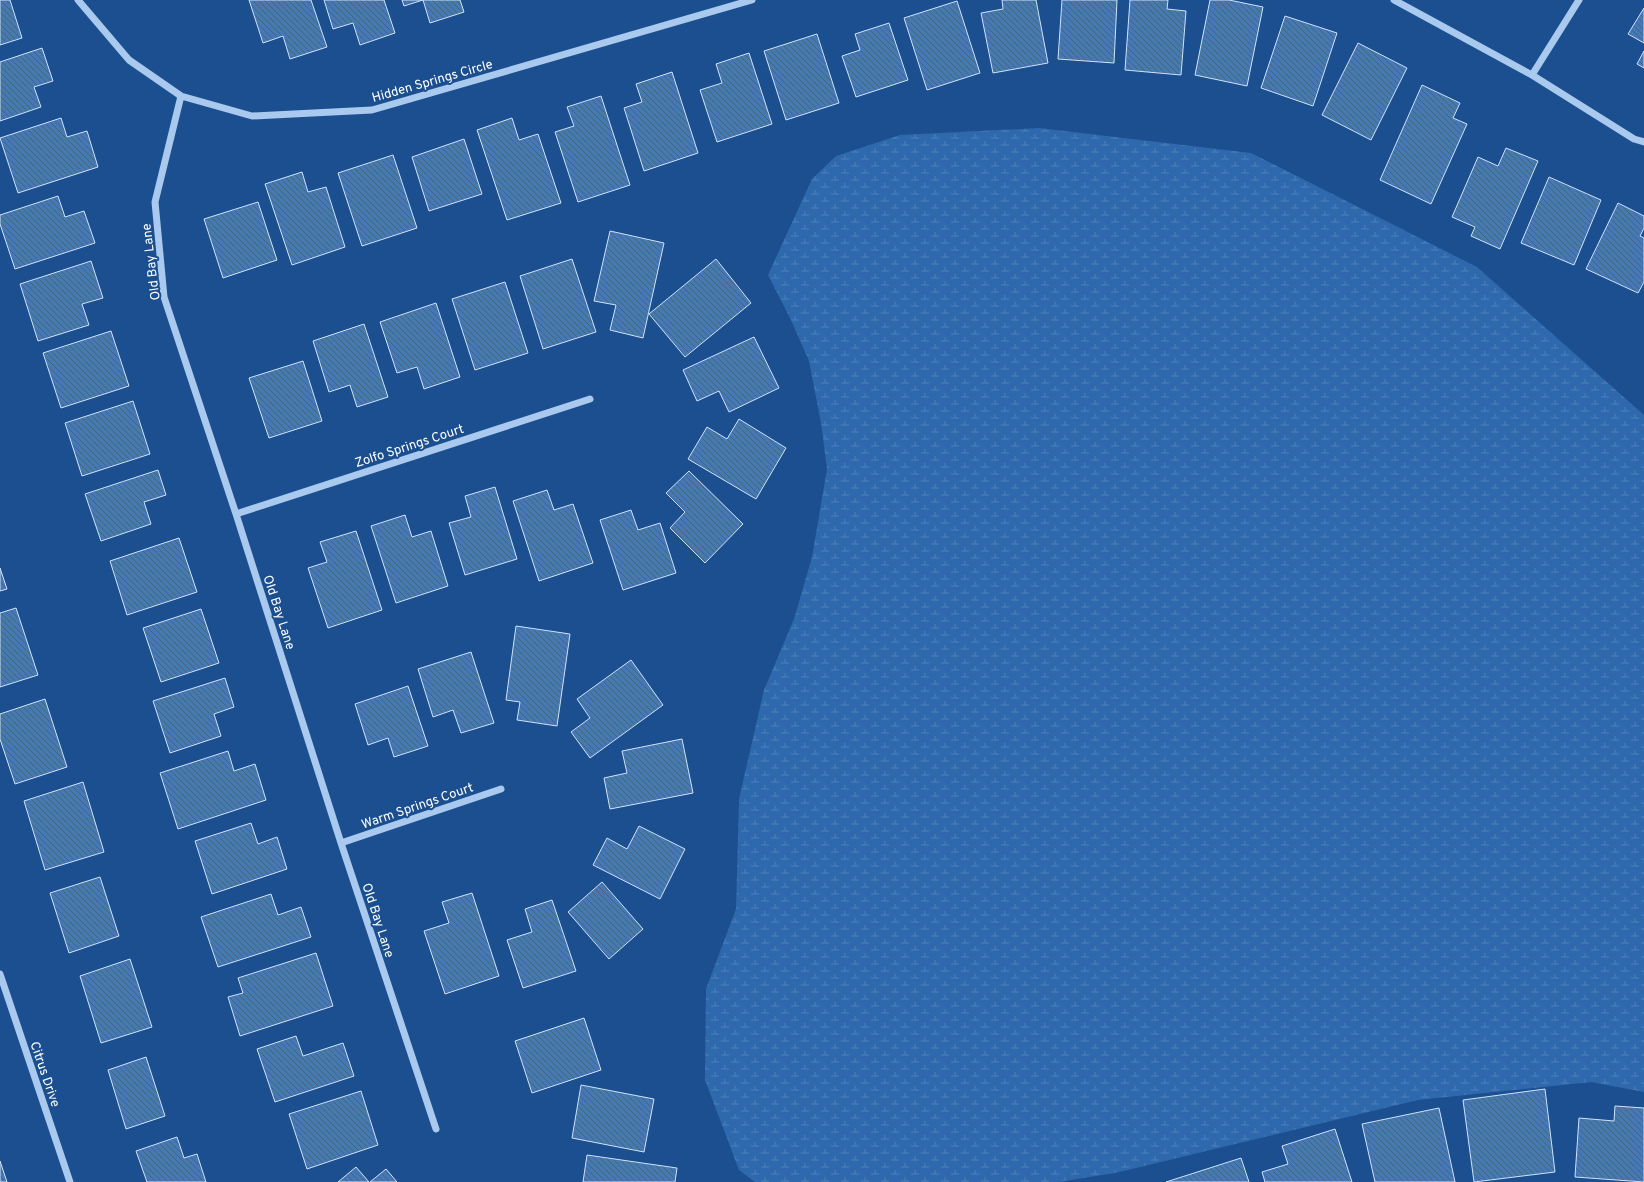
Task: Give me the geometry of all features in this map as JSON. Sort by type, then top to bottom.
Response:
[{"type":"street","name":"Hidden Springs Circle","points":[[78,0],[129,60],[181,96],[252,116],[372,110],[752,0]]},
{"type":"street","points":[[1394,0],[1532,75],[1634,139],[1644,142]]},
{"type":"street","points":[[1532,75],[1579,0]]},
{"type":"street","name":"Old Bay Lane","points":[[181,96],[155,202],[164,297],[236,514],[341,843],[436,1129]]},
{"type":"street","name":"Zolfo Springs Court","points":[[236,514],[590,399]]},
{"type":"street","name":"Warm Springs Court","points":[[341,843],[501,789]]},
{"type":"street","name":"Citrus Drive","points":[[0,974],[70,1182]]},
{"type":"green space","points":[[1039,128],[1251,153],[1477,267],[1644,415],[1644,1092],[1591,1082],[1418,1100],[1115,1173],[1058,1182],[755,1182],[739,1170],[705,1080],[706,989],[736,909],[739,799],[764,690],[794,619],[812,557],[827,469],[821,423],[809,361],[791,320],[768,275],[812,179],[836,156],[900,135]]},
{"type":"building","points":[[0,0],[10,0],[22,38],[0,45]]},
{"type":"building","points":[[249,0],[311,0],[327,47],[290,59],[283,36],[263,43]]},
{"type":"building","points":[[324,0],[384,0],[395,33],[360,45],[353,23],[333,29]]},
{"type":"building","points":[[402,0],[423,0],[404,6]]},
{"type":"building","points":[[423,0],[460,0],[464,12],[430,23]]},
{"type":"building","points":[[1002,0],[1036,0],[1048,63],[993,73],[981,13],[1003,9]]},
{"type":"building","points":[[1062,0],[1117,0],[1114,63],[1058,59]]},
{"type":"building","points":[[1130,0],[1168,0],[1167,9],[1186,11],[1181,75],[1125,70]]},
{"type":"building","points":[[1210,0],[1229,0],[1263,7],[1247,86],[1195,75]]},
{"type":"building","points":[[957,1],[980,73],[927,90],[904,18]]},
{"type":"building","points":[[1644,8],[1644,43],[1628,34]]},
{"type":"building","points":[[1285,16],[1337,33],[1313,106],[1261,88]]},
{"type":"building","points":[[889,23],[908,80],[856,97],[842,56],[860,50],[855,34]]},
{"type":"building","points":[[817,34],[839,103],[786,120],[764,51]]},
{"type":"building","points":[[1358,43],[1407,68],[1371,140],[1322,115]]},
{"type":"building","points":[[42,48],[53,81],[34,87],[41,107],[0,121],[0,62]]},
{"type":"building","points":[[1644,51],[1644,68],[1637,64]]},
{"type":"building","points":[[749,53],[772,124],[717,142],[700,90],[722,83],[716,64]]},
{"type":"building","points":[[672,72],[698,153],[644,171],[624,108],[642,102],[636,84]]},
{"type":"building","points":[[1422,85],[1460,103],[1453,118],[1467,124],[1431,204],[1380,180]]},
{"type":"building","points":[[601,96],[630,185],[578,202],[555,132],[574,126],[567,107]]},
{"type":"building","points":[[61,118],[67,137],[87,131],[98,167],[18,193],[0,138]]},
{"type":"building","points":[[512,118],[519,140],[538,134],[561,203],[507,220],[477,130]]},
{"type":"building","points":[[464,139],[482,194],[429,211],[412,157]]},
{"type":"building","points":[[1506,148],[1538,161],[1500,249],[1471,236],[1475,227],[1452,217],[1478,157],[1498,166]]},
{"type":"building","points":[[393,155],[417,228],[362,246],[338,173]]},
{"type":"building","points":[[302,172],[308,192],[326,187],[345,247],[292,265],[265,184]]},
{"type":"building","points":[[1549,177],[1601,200],[1574,265],[1521,243]]},
{"type":"building","points":[[58,196],[65,217],[84,211],[95,243],[15,269],[0,224],[0,215]]},
{"type":"building","points":[[258,202],[277,260],[223,278],[204,219]]},
{"type":"building","points":[[1618,203],[1644,216],[1644,228],[1640,236],[1644,238],[1644,282],[1638,293],[1586,269]]},
{"type":"building","points":[[610,231],[664,243],[643,338],[610,330],[616,305],[594,301]]},
{"type":"building","points":[[572,259],[596,332],[543,349],[520,276]]},
{"type":"building","points":[[716,259],[751,303],[685,357],[649,314]]},
{"type":"building","points":[[91,261],[103,298],[82,304],[89,325],[38,341],[20,284]]},
{"type":"building","points":[[505,282],[528,353],[475,370],[452,299]]},
{"type":"building","points":[[436,303],[460,377],[424,389],[417,367],[397,373],[380,322]]},
{"type":"building","points":[[364,324],[388,397],[357,407],[350,385],[329,392],[313,341]]},
{"type":"building","points":[[111,331],[129,386],[61,408],[43,353]]},
{"type":"building","points":[[754,337],[779,388],[729,412],[719,391],[697,401],[683,370]]},
{"type":"building","points":[[303,361],[322,421],[269,438],[249,378]]},
{"type":"building","points":[[133,401],[150,454],[82,476],[65,423]]},
{"type":"building","points":[[739,419],[786,448],[756,499],[688,459],[707,427],[727,439]]},
{"type":"building","points":[[158,470],[166,495],[144,502],[151,524],[101,541],[85,494]]},
{"type":"building","points":[[689,471],[743,524],[705,563],[670,528],[685,512],[666,493]]},
{"type":"building","points":[[495,487],[517,559],[465,575],[449,523],[471,517],[465,496]]},
{"type":"building","points":[[547,490],[554,510],[573,504],[593,563],[539,581],[513,501]]},
{"type":"building","points":[[631,510],[638,530],[660,523],[676,573],[623,590],[600,520]]},
{"type":"building","points":[[405,515],[412,537],[431,531],[448,586],[396,603],[371,526]]},
{"type":"building","points":[[356,531],[382,610],[328,628],[308,568],[327,562],[320,542]]},
{"type":"building","points":[[179,538],[197,592],[127,615],[110,561]]},
{"type":"building","points":[[0,568],[7,589],[0,591]]},
{"type":"building","points":[[16,608],[38,675],[0,687],[0,613]]},
{"type":"building","points":[[201,609],[219,663],[161,682],[143,628]]},
{"type":"building","points":[[516,626],[570,634],[557,726],[517,720],[520,702],[506,700]]},
{"type":"building","points":[[471,652],[494,723],[461,733],[453,710],[433,717],[418,669]]},
{"type":"building","points":[[631,660],[663,705],[590,758],[571,732],[590,718],[577,699]]},
{"type":"building","points":[[225,678],[234,707],[214,714],[221,736],[170,753],[153,701]]},
{"type":"building","points":[[408,686],[428,746],[394,757],[388,738],[368,745],[355,704]]},
{"type":"building","points":[[45,699],[67,767],[15,784],[0,739],[0,714]]},
{"type":"building","points":[[682,739],[693,793],[610,809],[604,778],[627,773],[622,751]]},
{"type":"building","points":[[228,751],[234,771],[255,764],[266,800],[178,829],[160,773]]},
{"type":"building","points":[[83,782],[104,852],[45,870],[24,801]]},
{"type":"building","points":[[251,823],[258,844],[277,837],[287,869],[212,894],[195,841]]},
{"type":"building","points":[[639,826],[685,849],[660,899],[593,865],[607,838],[627,849]]},
{"type":"building","points":[[100,877],[119,936],[69,953],[50,893]]},
{"type":"building","points":[[602,882],[643,929],[609,959],[568,912]]},
{"type":"building","points":[[472,893],[499,976],[445,994],[424,931],[449,923],[442,902]]},
{"type":"building","points":[[271,894],[278,915],[301,907],[311,937],[218,967],[201,917]]},
{"type":"building","points":[[552,900],[576,971],[523,988],[507,940],[532,932],[525,909]]},
{"type":"building","points":[[316,953],[333,1006],[240,1036],[228,997],[243,993],[238,978]]},
{"type":"building","points":[[130,959],[152,1027],[101,1043],[80,976]]},
{"type":"building","points":[[584,1018],[601,1070],[532,1093],[515,1041]]},
{"type":"building","points":[[296,1036],[303,1056],[343,1043],[354,1076],[275,1102],[257,1049]]},
{"type":"building","points":[[146,1057],[165,1116],[126,1129],[108,1070]]},
{"type":"building","points":[[581,1085],[654,1099],[644,1152],[572,1138]]},
{"type":"building","points":[[1545,1089],[1555,1172],[1474,1182],[1463,1100]]},
{"type":"building","points":[[361,1091],[378,1145],[307,1169],[289,1114]]},
{"type":"building","points":[[1615,1106],[1644,1108],[1644,1182],[1575,1177],[1579,1118],[1614,1121]]},
{"type":"building","points":[[1439,1108],[1455,1182],[1375,1182],[1362,1124]]},
{"type":"building","points":[[1335,1129],[1352,1182],[1265,1182],[1262,1172],[1288,1164],[1282,1146]]},
{"type":"building","points":[[177,1137],[184,1158],[197,1154],[206,1182],[147,1182],[136,1151]]},
{"type":"building","points":[[587,1155],[677,1168],[675,1182],[583,1182]]},
{"type":"building","points":[[1241,1158],[1249,1182],[1166,1182]]},
{"type":"building","points":[[0,1161],[7,1182],[0,1182]]},
{"type":"building","points":[[356,1167],[369,1182],[338,1182]]},
{"type":"building","points":[[386,1169],[397,1182],[370,1182]]}]
